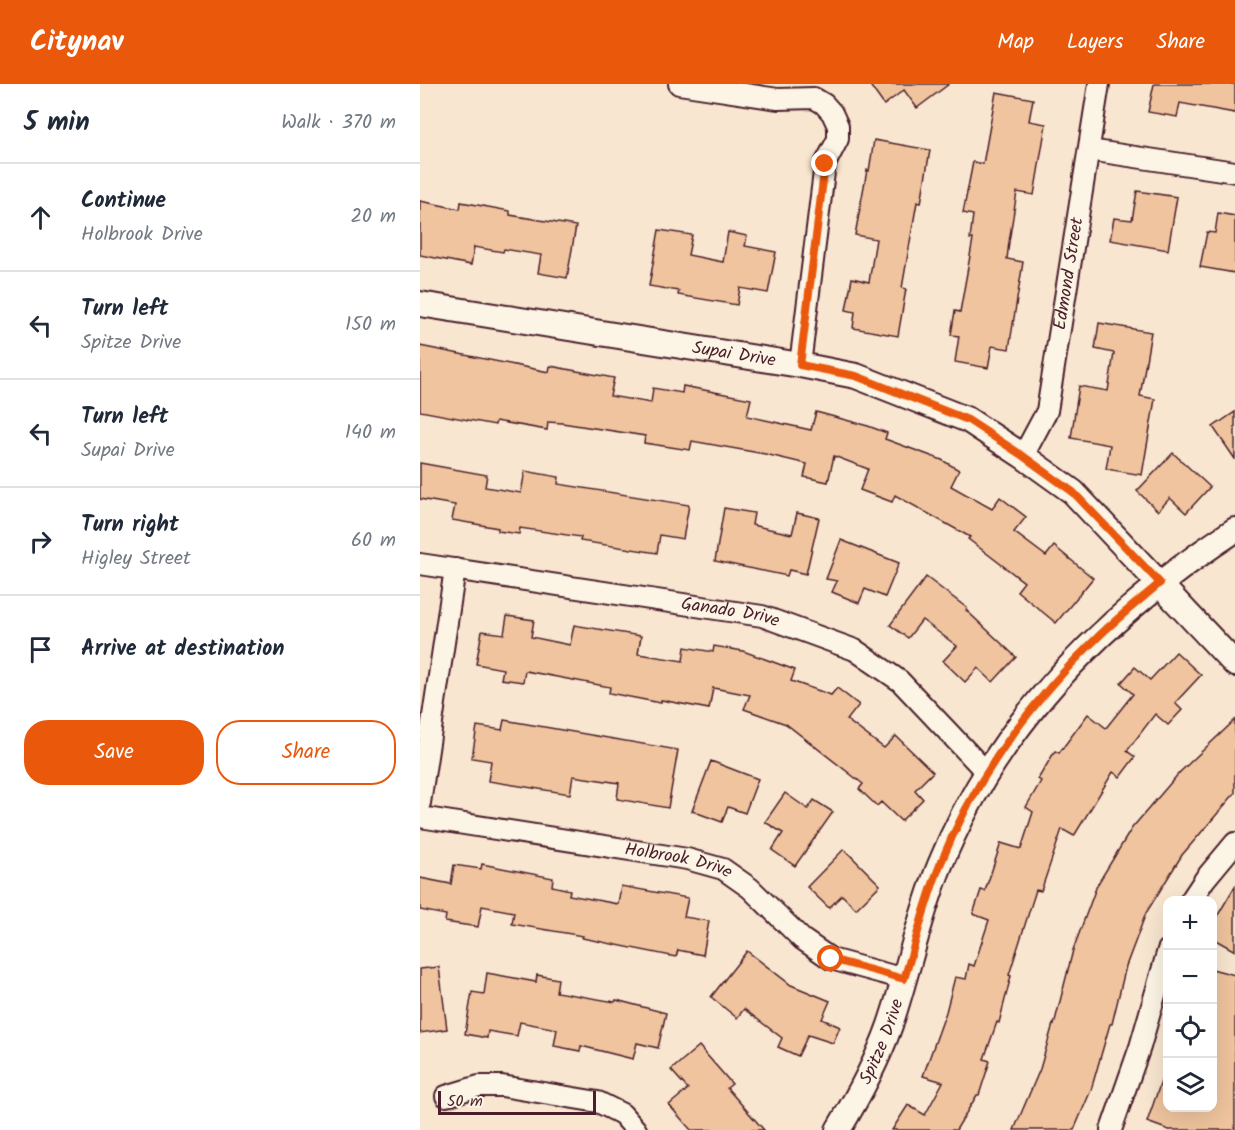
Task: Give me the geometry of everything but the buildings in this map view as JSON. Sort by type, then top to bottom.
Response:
[{"type":"street","points":[[679,84],[778,99],[814,98],[832,113],[838,126],[838,139],[825,164],[800,365]]},
{"type":"street","name":"Edmond Street","points":[[1023,456],[1047,411],[1099,84]]},
{"type":"street","points":[[1089,150],[1235,172]]},
{"type":"street","name":"Supai Drive","points":[[420,304],[856,376],[968,420],[1073,492],[1235,664]]},
{"type":"street","name":"Spitze Drive","points":[[837,1130],[862,1092],[889,1027],[939,866],[963,813],[1013,732],[1048,690],[1101,634],[1160,583],[1235,530]]},
{"type":"street","name":"Ganado Drive","points":[[420,564],[762,616],[855,650],[900,681],[987,773]]},
{"type":"street","points":[[420,803],[456,569]]},
{"type":"street","name":"Holbrook Drive","points":[[420,817],[687,859],[723,869],[750,888],[802,939],[831,959],[904,979]]},
{"type":"street","points":[[1194,896],[1235,843]]},
{"type":"street","points":[[1111,1130],[1140,1047],[1163,964]]},
{"type":"street","points":[[446,1096],[479,1086],[502,1086],[587,1100],[597,1102],[622,1114],[636,1130]]},
{"type":"route","points":[[825,164],[800,365],[856,376],[968,420],[1073,492],[1160,583],[1101,634],[1048,690],[1013,732],[963,813],[939,866],[904,979],[831,959]]}]
